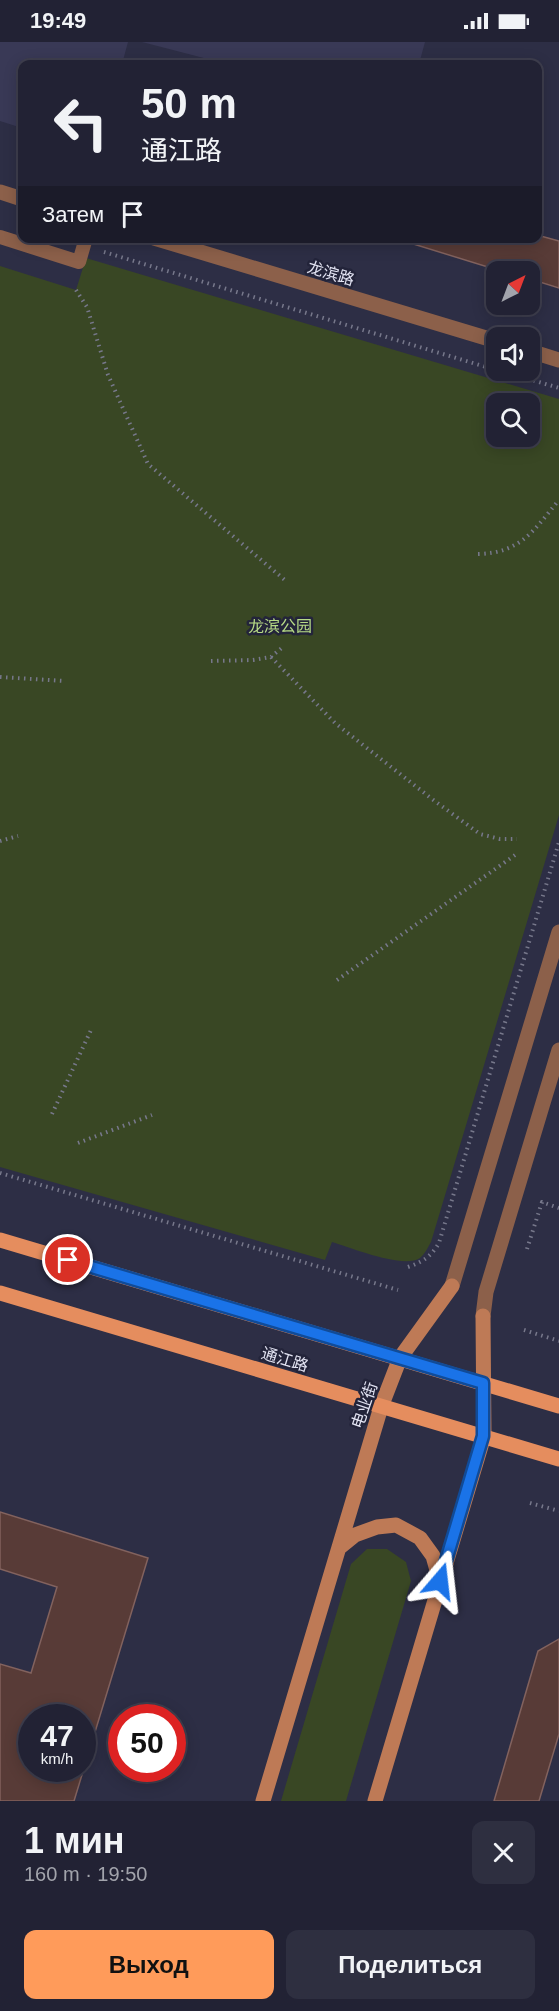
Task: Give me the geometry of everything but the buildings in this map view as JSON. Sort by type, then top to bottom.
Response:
[{"type":"main road","name":"通江路","points":[[0,1240],[559,1406]]},
{"type":"main road","name":"电业街","points":[[263,1801],[381,1407],[400,1358],[452,1286]]},
{"type":"main road","name":"通江路","points":[[0,1293],[559,1459]]},
{"type":"main road","points":[[375,1801],[483,1436],[483,1316]]},
{"type":"main road","points":[[339,1548],[355,1535],[377,1527],[396,1525],[420,1538],[433,1556],[440,1581]]},
{"type":"street","points":[[0,192],[18,198]]},
{"type":"street","name":"龙滨路","points":[[171,243],[486,338]]},
{"type":"street","points":[[540,354],[559,360]]},
{"type":"street","name":"电业街","points":[[452,1286],[559,932]]},
{"type":"street","points":[[483,1316],[486,1292],[559,1050]]},
{"type":"lane","points":[[0,237],[18,243]]},
{"type":"lane","points":[[19,243],[79,262],[85,243]]},
{"type":"path","points":[[104,252],[486,366]]},
{"type":"path","points":[[76,290],[87,307],[108,375],[148,464],[286,581]]},
{"type":"path","points":[[535,381],[559,388]]},
{"type":"path","points":[[478,554],[494,553],[511,548],[530,534],[559,500]]},
{"type":"path","points":[[211,661],[271,657],[284,646]]},
{"type":"path","points":[[271,657],[335,723],[432,799],[480,834],[500,839],[517,839]]},
{"type":"path","points":[[0,676],[64,681]]},
{"type":"path","points":[[0,840],[18,836]]},
{"type":"path","points":[[408,1268],[424,1261],[439,1243],[559,842]]},
{"type":"path","points":[[337,980],[518,853]]},
{"type":"path","points":[[52,1114],[91,1030]]},
{"type":"path","points":[[78,1143],[152,1115]]},
{"type":"path","points":[[0,1173],[398,1290]]},
{"type":"path","points":[[527,1249],[542,1202],[559,1208]]},
{"type":"path","points":[[524,1330],[559,1341]]},
{"type":"path","points":[[530,1503],[559,1511]]},
{"type":"shaded area","points":[[0,42],[128,42],[123,60],[18,60],[18,127],[0,121]]},
{"type":"shaded area","points":[[142,42],[425,42],[420,60],[212,60]]},
{"type":"green space","name":"龙滨公园","points":[[86,258],[486,377],[486,381],[499,381],[539,393],[486,393],[486,447],[540,447],[540,393],[559,399],[559,815],[431,1242],[420,1258],[412,1261],[390,1259],[332,1242],[325,1260],[0,1167],[0,266],[76,290]]},
{"type":"green space","points":[[367,1549],[387,1549],[406,1562],[411,1581],[346,1801],[281,1801],[351,1564]]},
{"type":"route","points":[[68,1260],[483,1383],[483,1436],[440,1581]]}]
